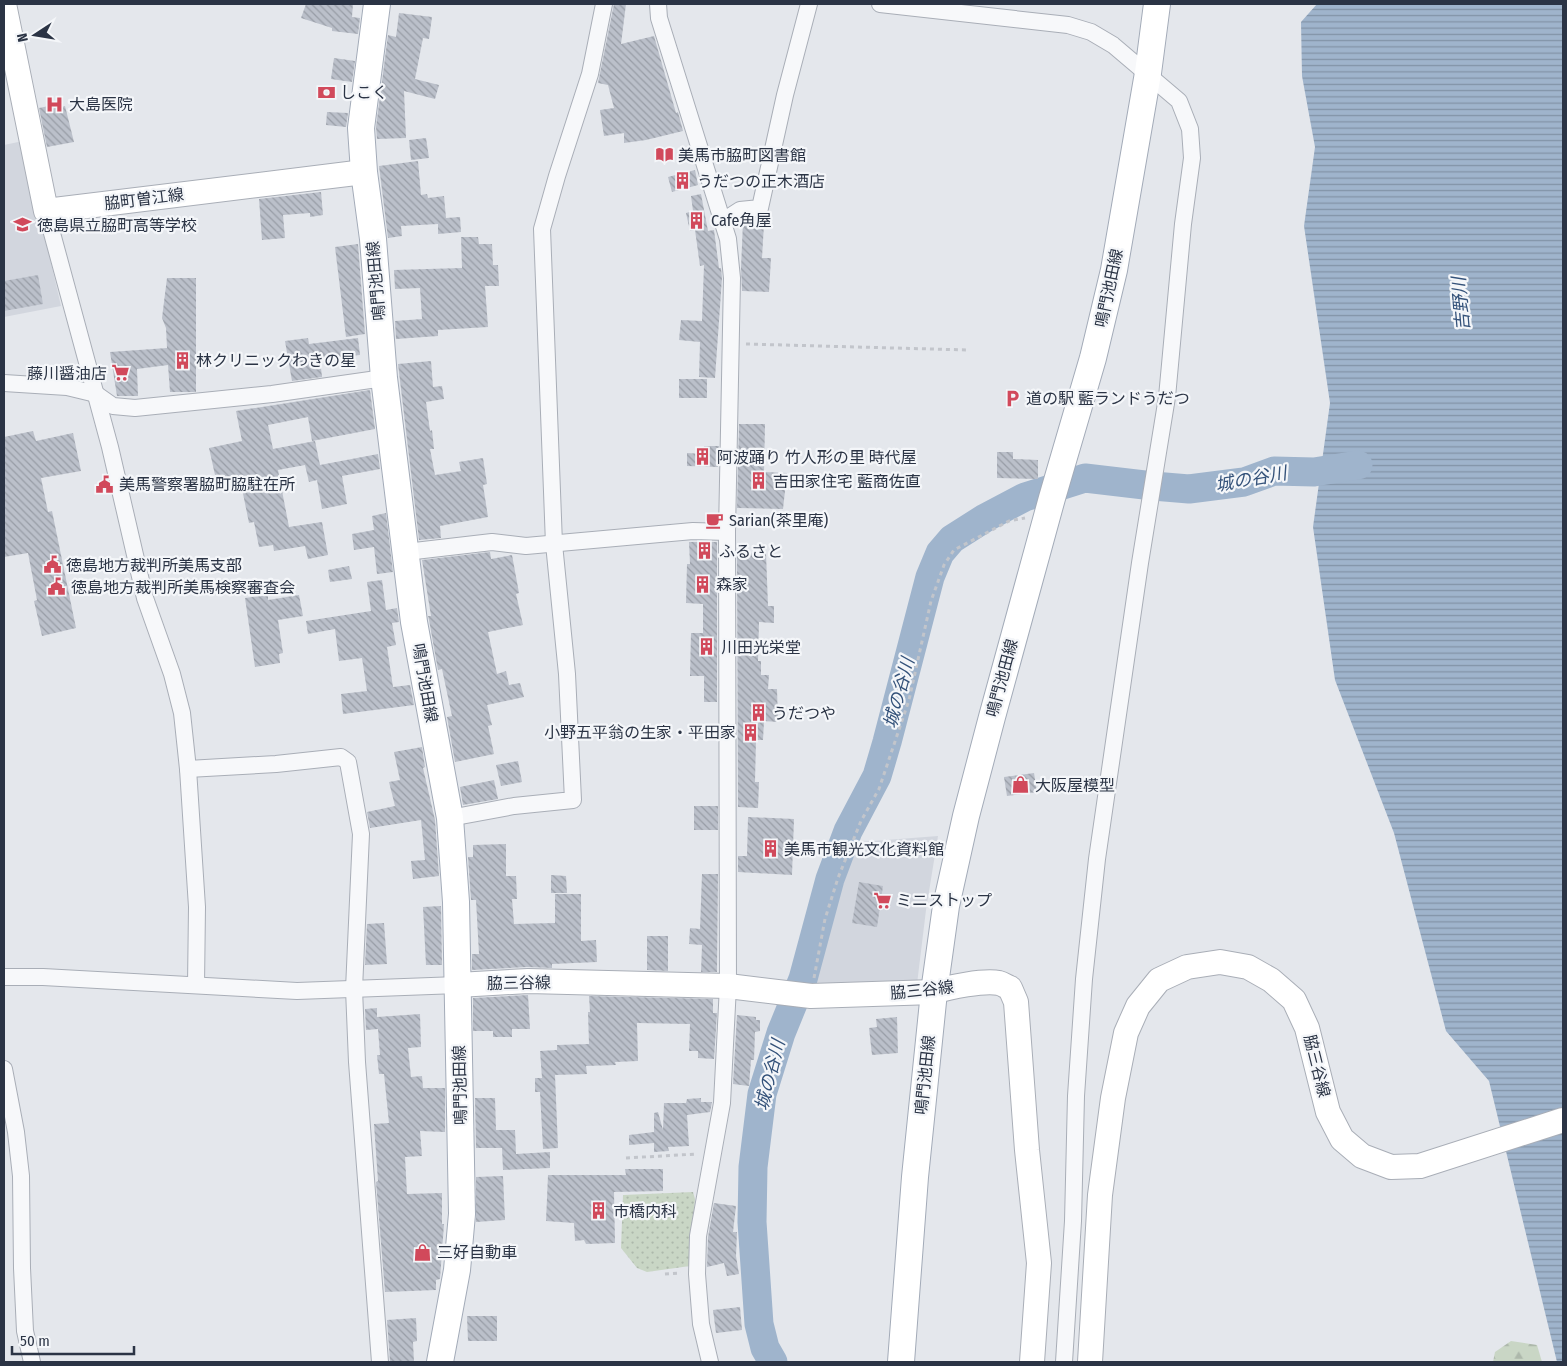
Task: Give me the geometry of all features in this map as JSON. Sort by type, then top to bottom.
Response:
[{"type":"main road","points":[[4,4],[46,212]]},
{"type":"main road","name":"鳴門池田線","points":[[377,4],[361,128],[364,172],[374,240],[384,378],[414,622],[450,818],[456,902],[462,1214],[457,1270],[440,1362]]},
{"type":"main road","name":"鳴門池田線","points":[[901,1362],[915,1177],[934,992],[946,906],[966,816],[1050,506],[1093,358],[1114,270],[1158,4]]},
{"type":"main road","name":"脇町曽江線","points":[[46,212],[364,172]]},
{"type":"main road","name":"脇三谷線","points":[[1090,1362],[1100,1195],[1113,1098],[1126,1033],[1138,1006],[1159,980],[1187,967],[1220,962],[1248,967],[1271,980],[1294,1000],[1307,1028],[1328,1112],[1342,1139],[1362,1156],[1391,1167],[1420,1166],[1563,1120]]},
{"type":"main road","name":"脇三谷線","points":[[458,985],[528,981],[728,986],[811,996],[934,992],[948,987],[999,983],[1010,988],[1016,1002],[1038,1263],[1032,1362]]},
{"type":"street","points":[[450,818],[514,806],[572,800],[567,674],[554,544],[542,229],[590,74],[604,4]]},
{"type":"street","points":[[658,4],[659,18],[728,239],[732,278],[727,532],[728,986],[722,1103],[698,1236],[697,1274],[701,1324],[710,1362]]},
{"type":"street","points":[[723,221],[740,210],[760,208],[785,95],[809,4]]},
{"type":"street","points":[[880,4],[1068,25],[1091,32],[1149,63],[1179,101],[1190,129],[1192,158],[1182,224],[1167,397],[1140,563],[1097,859],[1084,979],[1076,1096],[1073,1221],[1064,1362]]},
{"type":"street","points":[[46,212],[110,447],[145,598],[172,674],[182,713],[188,769],[197,907],[196,986]]},
{"type":"street","points":[[4,382],[67,387],[96,394],[113,406],[135,408],[272,394],[384,378]]},
{"type":"street","points":[[406,552],[492,542],[526,546],[693,531],[727,532]]},
{"type":"street","points":[[188,769],[276,764],[341,757],[348,762],[361,834],[354,989],[357,1062],[380,1362]]},
{"type":"street","points":[[4,977],[43,977],[297,991],[458,985]]},
{"type":"street","points":[[4,1069],[16,1132],[20,1176],[23,1295],[26,1331],[32,1362]]},
{"type":"path","points":[[731,344],[968,350]]},
{"type":"path","points":[[811,996],[825,919],[838,878],[861,821],[879,790],[909,700],[931,601],[944,565],[954,550],[1009,522],[1050,506]]},
{"type":"path","points":[[626,1158],[712,1154]]},
{"type":"shaded area","name":"徳島県立脇町高等学校","points":[[23,141],[61,306],[4,317],[4,145]]},
{"type":"shaded area","points":[[938,836],[917,984],[814,992],[830,923],[857,844],[860,842]]},
{"type":"green space","points":[[693,1192],[695,1199],[690,1266],[647,1272],[637,1268],[621,1248],[623,1195]]},
{"type":"green space","points":[[1511,1341],[1537,1345],[1542,1362],[1493,1362],[1495,1352]]},
{"type":"water","name":"吉野川","points":[[1317,4],[1563,4],[1563,1362],[1557,1362],[1489,1081],[1446,1031],[1394,833],[1335,680],[1313,527],[1330,403],[1304,226],[1315,147],[1302,76],[1301,22]]},
{"type":"building","points":[[306,4],[353,4],[352,17],[360,18],[358,34],[332,31],[332,28],[301,18]]},
{"type":"building","points":[[614,4],[626,4],[621,44],[654,36],[683,131],[624,143],[624,133],[604,136],[600,110],[614,108],[608,85],[598,83]]},
{"type":"building","points":[[399,13],[432,17],[429,39],[423,38],[415,79],[439,85],[435,99],[404,91],[406,138],[377,139],[376,127],[388,35],[396,37]]},
{"type":"building","points":[[334,58],[355,61],[352,82],[331,79]]},
{"type":"building","points":[[59,104],[60,107],[65,106],[74,142],[47,147],[39,108]]},
{"type":"building","points":[[327,112],[348,113],[346,127],[326,125]]},
{"type":"building","points":[[426,138],[429,158],[411,160],[409,140]]},
{"type":"building","points":[[418,161],[421,195],[427,194],[428,198],[444,196],[446,218],[460,217],[461,232],[438,234],[438,224],[401,226],[402,236],[388,238],[379,166]]},
{"type":"building","name":"うだつの正木酒店","points":[[695,170],[698,185],[672,192],[668,177]]},
{"type":"building","points":[[321,192],[323,215],[310,217],[310,213],[283,215],[285,238],[262,240],[259,199]]},
{"type":"building","points":[[701,194],[708,231],[714,230],[722,278],[715,378],[699,377],[700,342],[679,340],[681,320],[702,321],[704,265],[700,266],[695,230],[690,231],[686,213],[693,211],[691,196]]},
{"type":"building","points":[[743,222],[764,224],[762,258],[771,258],[769,292],[742,291]]},
{"type":"building","points":[[461,237],[478,237],[479,244],[492,244],[493,265],[498,265],[499,286],[485,286],[488,327],[438,330],[438,336],[396,339],[395,321],[422,319],[420,288],[395,289],[394,270],[462,268]]},
{"type":"building","points":[[358,244],[365,334],[346,337],[335,247]]},
{"type":"building","points":[[38,275],[43,304],[4,311],[4,281]]},
{"type":"building","name":"林クリニックわきの星","points":[[167,278],[196,278],[196,392],[170,392],[168,365],[137,369],[138,396],[117,396],[110,352],[167,348],[166,328],[162,318]]},
{"type":"building","points":[[308,338],[309,344],[358,338],[360,355],[320,359],[322,377],[292,381],[285,341]]},
{"type":"building","points":[[431,361],[433,387],[442,386],[444,399],[426,402],[430,431],[432,430],[434,449],[430,449],[435,475],[461,471],[459,462],[483,458],[487,484],[483,485],[488,517],[440,526],[441,538],[419,540],[398,364]]},
{"type":"building","points":[[679,379],[707,379],[707,398],[679,398]]},
{"type":"building","points":[[370,390],[375,429],[312,441],[308,417],[268,425],[273,449],[315,441],[320,465],[378,454],[380,469],[342,476],[347,504],[322,509],[317,480],[309,482],[305,465],[278,470],[289,527],[322,522],[328,555],[308,559],[305,546],[274,551],[273,545],[259,547],[254,522],[249,523],[240,479],[217,484],[209,448],[242,441],[236,411]]},
{"type":"building","points":[[739,424],[765,424],[764,472],[787,473],[783,509],[737,508]]},
{"type":"building","points":[[33,431],[36,441],[73,433],[81,471],[41,478],[48,512],[52,511],[76,628],[42,636],[34,601],[37,600],[28,553],[4,557],[4,437]]},
{"type":"building","name":"阿波踊り 竹人形の里 時代屋","points":[[704,446],[719,446],[718,467],[687,466],[687,453],[703,454]]},
{"type":"building","points":[[997,452],[1013,452],[1013,459],[1038,460],[1038,479],[997,478]]},
{"type":"building","points":[[386,513],[393,572],[377,574],[374,547],[354,550],[352,534],[374,530],[372,516]]},
{"type":"building","points":[[689,542],[717,542],[717,702],[704,702],[704,676],[690,676],[691,633],[703,633],[703,604],[686,603],[687,564],[690,564]]},
{"type":"building","points":[[490,552],[491,559],[512,555],[519,593],[516,594],[523,625],[488,632],[497,674],[506,671],[509,685],[520,683],[524,697],[487,705],[492,725],[488,726],[494,754],[455,762],[447,717],[452,716],[442,669],[438,670],[428,616],[431,616],[422,560]]},
{"type":"building","points":[[766,553],[768,606],[774,606],[774,623],[759,622],[758,661],[761,661],[761,675],[769,675],[768,689],[777,689],[778,722],[764,721],[763,740],[756,740],[755,782],[759,782],[758,808],[738,807],[737,554]]},
{"type":"building","points":[[349,566],[352,579],[330,582],[328,570]]},
{"type":"building","points":[[382,580],[386,610],[397,608],[399,622],[392,623],[396,645],[387,647],[393,687],[410,685],[414,705],[343,714],[341,694],[367,691],[362,658],[339,661],[335,629],[308,634],[306,621],[371,611],[367,582]]},
{"type":"building","points":[[268,595],[268,600],[299,595],[303,616],[278,620],[283,653],[279,654],[280,663],[255,667],[245,598]]},
{"type":"building","points":[[422,747],[425,767],[423,768],[435,820],[439,876],[413,879],[411,861],[425,860],[421,820],[370,828],[367,812],[395,806],[389,782],[400,780],[394,752]]},
{"type":"building","points":[[518,761],[522,782],[501,786],[496,765]]},
{"type":"building","name":"大阪屋模型","points":[[1034,773],[1037,792],[1007,796],[1004,777]]},
{"type":"building","points":[[494,780],[498,799],[463,805],[460,787]]},
{"type":"building","points":[[694,806],[718,806],[718,830],[694,830]]},
{"type":"building","name":"美馬市観光文化資料館","points":[[748,817],[794,819],[792,875],[738,872],[738,856],[747,856]]},
{"type":"building","points":[[506,844],[506,876],[516,876],[517,899],[512,899],[514,924],[555,923],[555,894],[581,894],[581,941],[596,940],[597,962],[552,964],[552,968],[527,967],[472,970],[472,954],[479,954],[476,900],[471,900],[468,857],[473,857],[473,845]]},
{"type":"building","points":[[702,874],[718,874],[717,972],[701,972],[702,945],[689,944],[690,928],[700,929]]},
{"type":"building","points":[[551,875],[566,876],[567,893],[551,893]]},
{"type":"building","points":[[859,882],[883,886],[877,927],[852,923]]},
{"type":"building","points":[[441,906],[442,965],[426,965],[423,907]]},
{"type":"building","points":[[384,923],[387,964],[365,965],[367,924]]},
{"type":"building","points":[[647,936],[668,936],[668,971],[647,970]]},
{"type":"building","points":[[528,995],[530,1029],[512,1029],[512,1037],[493,1037],[493,1031],[473,1031],[473,998]]},
{"type":"building","points":[[589,996],[713,999],[713,1013],[717,1013],[714,1059],[698,1058],[698,1051],[689,1051],[690,1024],[637,1023],[638,1061],[615,1062],[616,1065],[586,1066],[587,1074],[555,1075],[558,1148],[543,1149],[540,1092],[535,1092],[535,1078],[542,1078],[540,1051],[557,1050],[557,1045],[589,1044]]},
{"type":"building","points":[[377,1008],[377,1017],[420,1014],[421,1047],[408,1048],[411,1077],[422,1076],[423,1088],[445,1088],[445,1132],[420,1131],[422,1156],[405,1157],[407,1194],[442,1193],[442,1224],[444,1224],[440,1279],[436,1280],[436,1290],[385,1292],[376,1182],[378,1181],[374,1124],[389,1123],[384,1074],[379,1074],[377,1055],[380,1055],[378,1029],[366,1030],[365,1009]]},
{"type":"building","points":[[737,1015],[756,1017],[756,1020],[760,1020],[760,1031],[755,1032],[754,1060],[751,1060],[749,1086],[733,1084]]},
{"type":"building","points":[[897,1017],[898,1053],[872,1055],[869,1028],[877,1027],[876,1019]]},
{"type":"building","points":[[475,1098],[495,1098],[496,1130],[515,1130],[516,1154],[550,1152],[550,1168],[503,1170],[502,1148],[476,1148]]},
{"type":"building","points":[[701,1098],[701,1102],[712,1102],[710,1112],[687,1115],[689,1146],[668,1147],[669,1151],[654,1152],[654,1143],[629,1145],[629,1135],[654,1132],[654,1113],[658,1112],[663,1130],[664,1103],[686,1103],[687,1099]]},
{"type":"building","name":"市橋内科","points":[[625,1169],[663,1169],[663,1191],[614,1192],[615,1243],[586,1244],[584,1240],[575,1241],[574,1223],[546,1221],[548,1175],[626,1175]]},
{"type":"building","points":[[503,1176],[505,1220],[476,1222],[476,1177]]},
{"type":"building","points":[[714,1203],[736,1206],[733,1232],[737,1232],[736,1256],[739,1274],[727,1276],[724,1263],[707,1267],[708,1237]]},
{"type":"building","points":[[740,1307],[742,1330],[716,1333],[713,1310]]},
{"type":"building","points":[[467,1316],[497,1316],[497,1341],[468,1341]]},
{"type":"building","points":[[416,1318],[417,1341],[413,1342],[414,1362],[390,1362],[387,1320]]},
{"type":"waterway","name":"城の谷川","points":[[773,1362],[765,1348],[759,1324],[752,1222],[753,1167],[762,1094],[781,1033],[803,979],[830,879],[848,831],[877,776],[930,577],[940,553],[952,539],[985,518],[1025,497],[1085,478],[1189,489],[1244,482],[1274,471],[1314,472],[1358,465]]},
{"type":"place","name":"しこく","points":[[326,92]]},
{"type":"place","name":"大島医院","points":[[55,104]]},
{"type":"place","name":"美馬市脇町図書館","points":[[664,155]]},
{"type":"place","name":"うだつの正木酒店","points":[[683,181]]},
{"type":"place","name":"Cafe角屋","points":[[697,220]]},
{"type":"place","name":"徳島県立脇町高等学校","points":[[23,225]]},
{"type":"place","name":"林クリニックわきの星","points":[[182,360]]},
{"type":"place","name":"藤川醤油店","points":[[121,373]]},
{"type":"place","name":"道の駅 藍ランドうだつ","points":[[1012,398]]},
{"type":"place","name":"阿波踊り 竹人形の里 時代屋","points":[[703,457]]},
{"type":"place","name":"吉田家住宅 藍商佐直","points":[[759,481]]},
{"type":"place","name":"美馬警察署脇町脇駐在所","points":[[105,484]]},
{"type":"place","name":"Sarian(茶里庵)","points":[[715,520]]},
{"type":"place","name":"ふるさと","points":[[705,551]]},
{"type":"place","name":"徳島地方裁判所美馬支部","points":[[52,565]]},
{"type":"place","name":"森家","points":[[702,584]]},
{"type":"place","name":"徳島地方裁判所美馬検察審査会","points":[[57,587]]},
{"type":"place","name":"川田光栄堂","points":[[707,647]]},
{"type":"place","name":"うだつや","points":[[758,713]]},
{"type":"place","name":"小野五平翁の生家・平田家","points":[[750,732]]},
{"type":"place","name":"大阪屋模型","points":[[1021,785]]},
{"type":"place","name":"美馬市観光文化資料館","points":[[770,849]]},
{"type":"place","name":"ミニストップ","points":[[882,900]]},
{"type":"place","name":"市橋内科","points":[[599,1211]]},
{"type":"place","name":"三好自動車","points":[[423,1252]]}]
